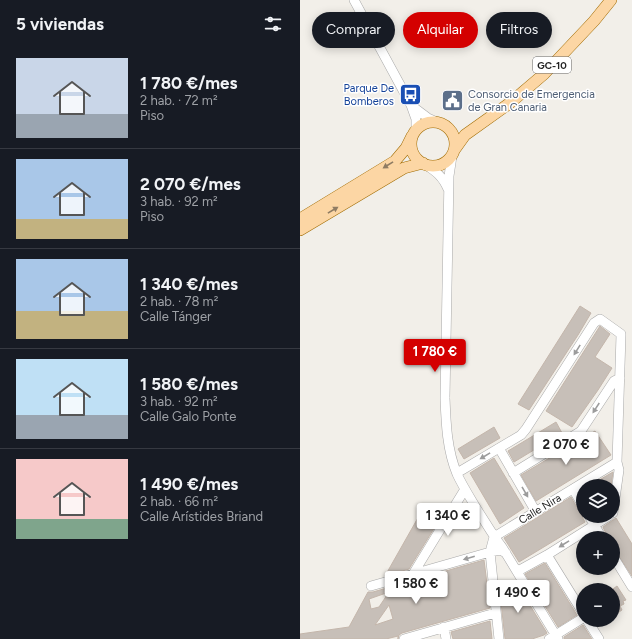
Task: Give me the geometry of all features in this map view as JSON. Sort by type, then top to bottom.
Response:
[{"type":"main road","name":"GC-10","points":[[300,230],[404,168],[423,163],[436,166],[447,161],[465,135],[510,103],[544,74],[594,21],[611,0]]},
{"type":"main road","name":"GC-10","points":[[437,122],[450,128],[458,129],[466,128],[484,121]]},
{"type":"main road","points":[[300,219],[395,160],[406,148],[414,133],[426,123],[437,122]]},
{"type":"main road","points":[[450,128],[456,142],[453,153]]},
{"type":"main road","points":[[414,133],[412,149],[414,155],[423,163]]},
{"type":"main road","points":[[300,214],[318,208]]},
{"type":"street","points":[[354,0],[411,105],[416,119],[414,133]]},
{"type":"street","points":[[411,105],[420,113],[437,122]]},
{"type":"street","points":[[453,153],[449,171],[445,398],[446,431],[452,460],[465,489],[494,537],[518,571],[554,638],[576,623]]},
{"type":"street","points":[[423,163],[438,173],[444,180],[449,192]]},
{"type":"street","points":[[457,474],[521,435],[594,323],[600,319],[622,334],[618,398],[617,462],[619,470],[618,479]]},
{"type":"street","points":[[513,473],[580,431],[614,381],[620,378]]},
{"type":"street","points":[[499,448],[536,512]]},
{"type":"street","name":"Calle Nira","points":[[494,537],[617,462]]},
{"type":"street","points":[[413,574],[465,489]]},
{"type":"street","points":[[573,489],[576,494]]},
{"type":"street","points":[[518,571],[597,523]]},
{"type":"street","points":[[594,525],[598,531]]},
{"type":"street","points":[[494,537],[490,552],[495,613],[499,639]]},
{"type":"street","points":[[371,586],[490,552],[500,550],[506,553]]},
{"type":"street","points":[[546,555],[576,602]]},
{"type":"street","points":[[620,567],[632,586]]},
{"type":"street","points":[[404,639],[495,613]]},
{"type":"street","points":[[591,627],[599,639]]},
{"type":"street","points":[[444,628],[446,639]]},
{"type":"building","points":[[580,306],[591,313],[578,335],[529,410],[518,404]]},
{"type":"building","points":[[600,326],[610,334],[595,357],[612,368],[572,427],[546,411]]},
{"type":"building","points":[[556,422],[562,433],[514,462],[508,451]]},
{"type":"building","points":[[494,427],[500,438],[464,459],[458,449]]},
{"type":"building","points":[[595,431],[611,455],[536,501],[521,475]]},
{"type":"building","points":[[494,458],[524,508],[500,524],[470,473]]},
{"type":"building","points":[[613,472],[612,479],[601,479]]},
{"type":"building","points":[[571,497],[576,506],[576,523],[583,523],[519,562],[504,538]]},
{"type":"building","points":[[419,516],[438,522],[409,569],[385,576]]},
{"type":"building","points":[[609,523],[619,523],[632,544],[632,576],[620,558],[620,531],[605,531],[603,527]]},
{"type":"building","points":[[484,560],[490,608],[402,633],[399,635],[398,639],[398,636],[386,639],[300,639],[300,634],[349,627],[368,592],[373,592]],"holes":[[[389,592],[379,607],[371,609],[369,599]],[[389,605],[393,619],[375,625]]]},
{"type":"building","points":[[545,563],[576,616],[558,627],[525,574]]},
{"type":"building","points":[[515,581],[547,633],[544,635],[532,639],[505,639],[499,584]]},
{"type":"building","points":[[620,591],[626,600],[623,601],[624,604],[620,606]]},
{"type":"building","points":[[490,621],[492,639],[453,639],[451,632]]},
{"type":"building","points":[[580,627],[584,627],[592,639],[564,639],[564,637]]},
{"type":"place","name":"Parque De Bomberos","points":[[410,94]]},
{"type":"place","name":"Consorcio de Emergencia de Gran Canaria","points":[[453,100]]}]
